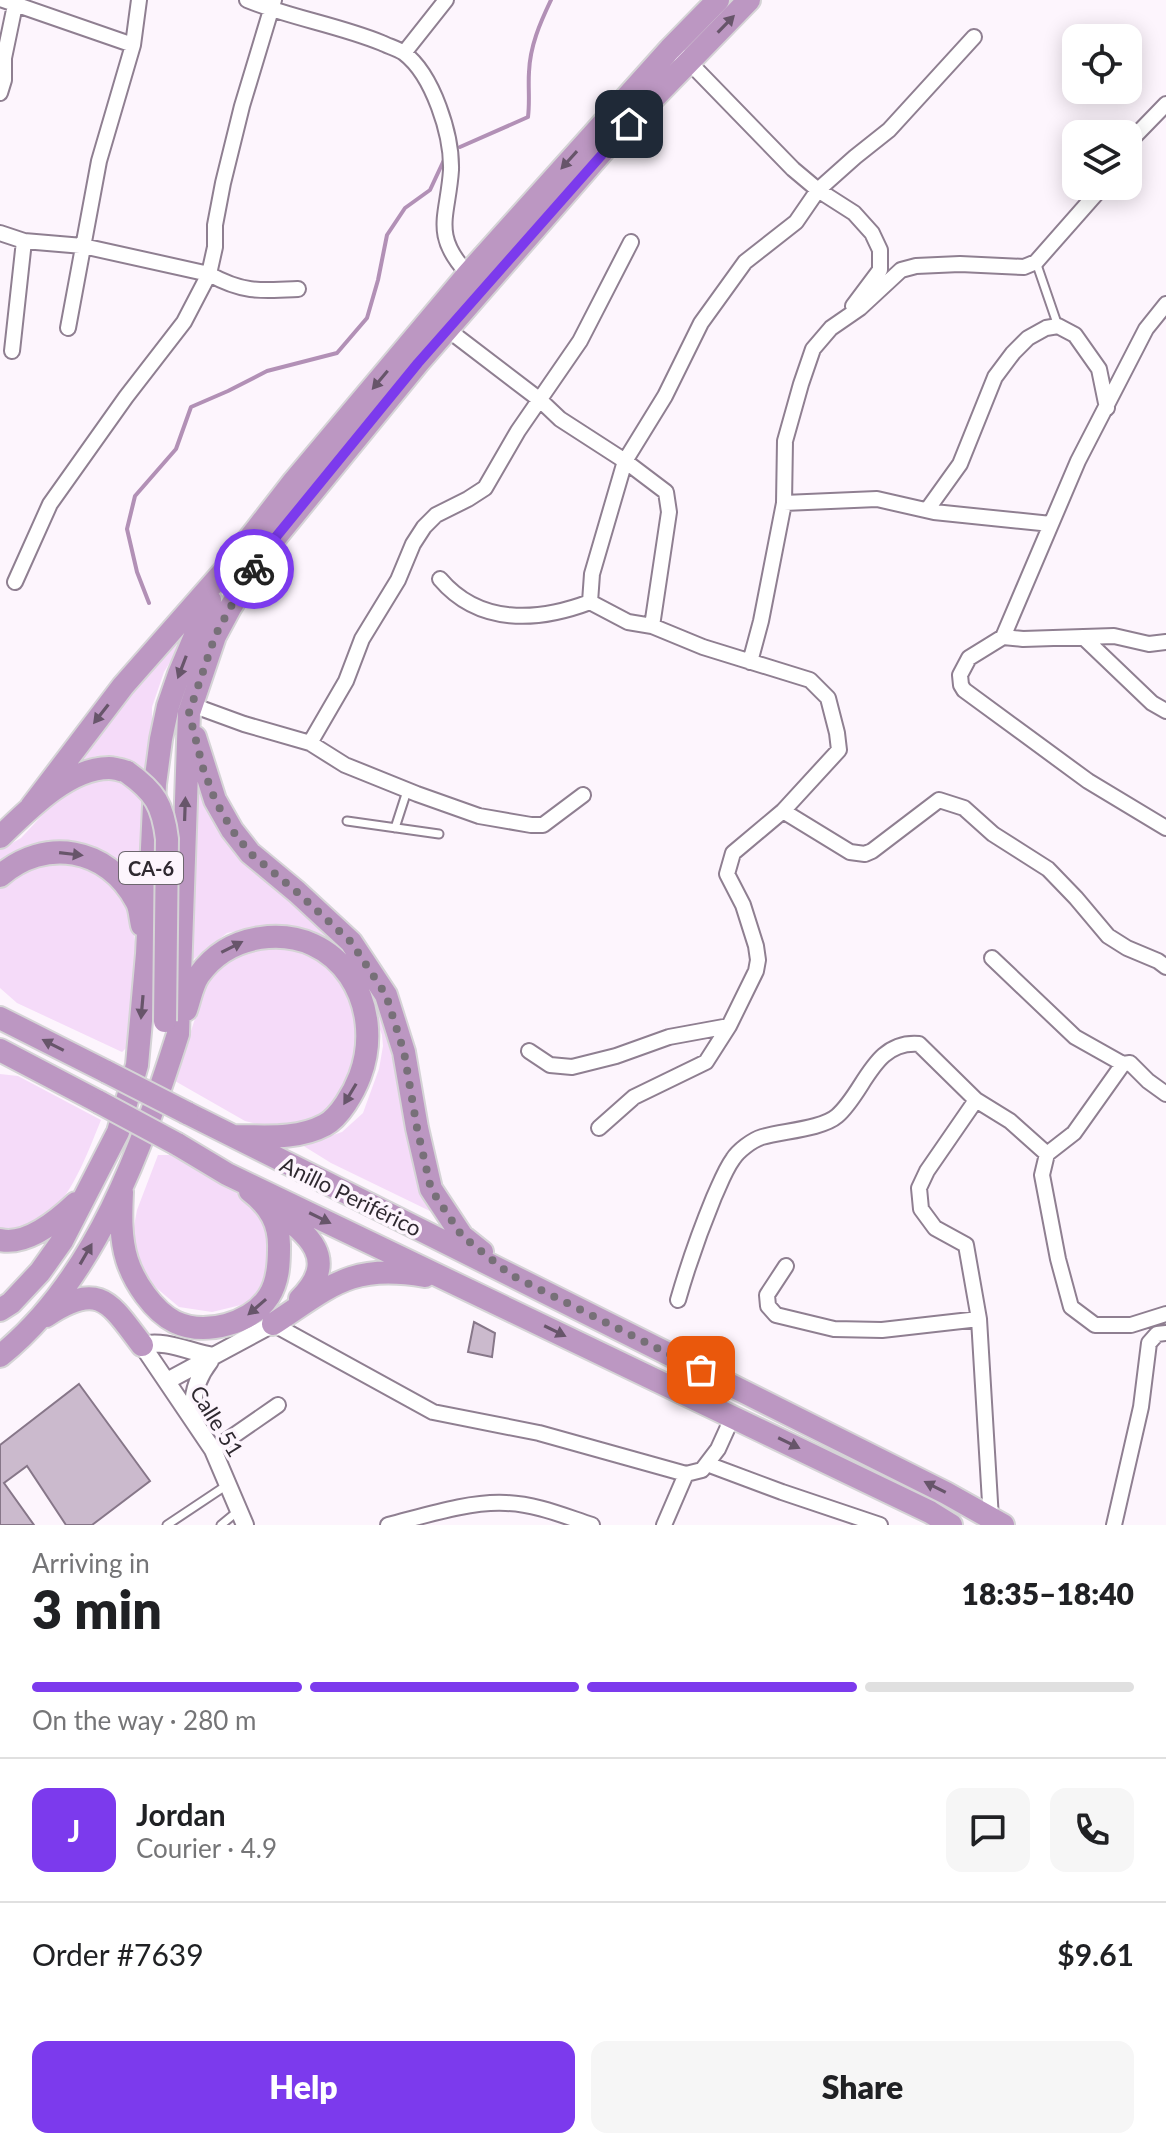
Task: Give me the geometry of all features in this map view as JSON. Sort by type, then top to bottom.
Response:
[{"type":"highway","name":"CA-6","points":[[172,1027],[190,709],[215,636],[271,543],[447,329],[609,144],[679,56],[718,0]]},
{"type":"highway","name":"CA-6","points":[[0,1310],[11,1303],[40,1272],[62,1241],[118,1132],[137,1065],[147,954],[155,784],[168,706],[198,626],[225,570],[294,481],[468,274],[679,56],[749,0]]},
{"type":"highway","points":[[0,837],[31,807],[123,686],[225,570]]},
{"type":"highway","points":[[190,709],[203,768],[215,800],[232,830],[250,853],[351,942],[386,995],[404,1052],[431,1189],[462,1236],[511,1275]]},
{"type":"highway","points":[[31,807],[73,778],[92,770],[111,768],[127,772],[160,803],[167,839],[172,1027],[163,1079],[123,1185],[83,1261],[39,1321]]},
{"type":"highway","points":[[0,876],[27,858],[44,853],[67,852],[88,856],[122,880],[138,903],[147,954]]},
{"type":"highway","points":[[172,1027],[198,977],[228,946],[249,939],[286,937],[307,942],[328,953],[345,969],[359,989],[366,1010],[367,1056],[353,1095],[328,1124],[297,1135],[230,1136]]},
{"type":"highway","points":[[0,1005],[9,1023]]},
{"type":"highway","name":"Anillo Periférico","points":[[9,1023],[946,1493],[997,1522]]},
{"type":"highway","name":"Anillo Periférico","points":[[0,1050],[227,1174],[733,1416],[951,1525]]},
{"type":"highway","points":[[0,1064],[58,1080]]},
{"type":"highway","points":[[0,1240],[10,1242],[45,1230],[75,1204],[97,1172]]},
{"type":"highway","points":[[227,1174],[308,1235],[318,1259],[318,1274],[312,1286],[273,1324]]},
{"type":"highway","points":[[123,1185],[121,1223],[127,1259],[141,1288],[160,1311],[176,1322],[197,1327],[214,1328],[231,1324],[259,1307],[269,1296],[279,1270],[279,1237],[264,1202]]},
{"type":"highway","points":[[273,1324],[336,1283],[353,1276],[399,1271],[451,1280]]},
{"type":"highway","points":[[0,1356],[39,1321],[63,1305],[83,1297],[99,1299],[112,1306],[142,1345]]},
{"type":"street","points":[[68,328],[99,161],[133,45],[139,0]]},
{"type":"street","points":[[247,0],[272,5],[404,53],[423,76],[440,106],[449,142],[451,170],[444,231],[453,257],[468,274]]},
{"type":"street","points":[[404,53],[446,0]]},
{"type":"street","points":[[0,93],[4,80],[9,2],[133,45]]},
{"type":"street","points":[[15,582],[50,504],[184,322],[209,274],[223,183],[272,5]]},
{"type":"street","points":[[590,602],[592,574],[625,461],[665,396],[701,323],[745,262],[796,222],[818,190],[889,130],[974,37]]},
{"type":"street","points":[[679,56],[793,169],[818,190],[854,213],[872,233],[880,250],[880,270],[847,317]]},
{"type":"street","points":[[1142,129],[1166,104]]},
{"type":"street","points":[[750,662],[784,503],[785,441],[813,349],[831,328],[860,308],[901,270],[916,266],[960,264],[1024,267],[1036,262],[1091,200]]},
{"type":"street","points":[[0,233],[24,241],[83,246],[209,274],[227,284],[258,291],[298,289]]},
{"type":"street","points":[[12,351],[24,241]]},
{"type":"street","points":[[310,743],[346,681],[362,639],[398,580],[413,544],[436,515],[485,488],[518,431],[580,341],[631,242]]},
{"type":"street","points":[[1166,304],[1146,329],[1078,461],[1003,637],[969,658],[960,675],[964,690],[1088,781],[1166,828]]},
{"type":"street","points":[[927,510],[960,464],[995,377],[1028,338],[1046,328],[1058,326],[1075,335],[1099,369],[1107,409]]},
{"type":"street","points":[[447,329],[540,400],[560,419],[666,492],[669,512],[652,626]]},
{"type":"street","points":[[784,503],[877,499],[927,510],[1051,524]]},
{"type":"street","points":[[440,579],[466,603],[492,613],[516,617],[539,615],[590,602],[628,622],[652,626],[703,647],[810,680],[828,698],[839,750],[783,811],[733,853],[727,874],[743,905],[758,960],[756,971],[729,1026],[706,1062],[634,1097],[599,1128]]},
{"type":"street","points":[[1003,637],[1114,636],[1149,644],[1166,642]]},
{"type":"street","points":[[1083,637],[1152,703],[1166,711]]},
{"type":"street","points":[[190,709],[310,743],[345,765],[479,816],[543,825],[583,795]]},
{"type":"street","points":[[783,811],[858,854],[872,851],[939,800],[964,808],[993,834],[1048,869],[1108,936],[1166,967]]},
{"type":"street","points":[[992,958],[1075,1037],[1123,1064],[1130,1063],[1166,1094]]},
{"type":"street","points":[[529,1051],[550,1065],[572,1067],[616,1056],[669,1037],[729,1026]]},
{"type":"street","points":[[678,1300],[696,1240],[734,1156],[757,1139],[805,1127],[823,1126],[836,1118],[882,1055],[906,1043],[919,1044],[976,1100],[1010,1121],[1047,1154]]},
{"type":"street","points":[[1123,1064],[1074,1133],[1047,1154],[1042,1175],[1071,1307],[1095,1325],[1131,1325],[1166,1314]]},
{"type":"street","points":[[976,1100],[927,1171],[919,1188],[921,1209],[935,1228],[966,1245],[979,1319],[997,1522]]},
{"type":"street","points":[[786,1266],[767,1295],[768,1306],[776,1315],[834,1329],[870,1330],[979,1319]]},
{"type":"street","points":[[167,1381],[273,1324],[433,1412],[539,1433],[686,1474],[702,1470],[707,1464],[718,1449],[733,1416]]},
{"type":"street","points":[[1114,1525],[1138,1420],[1149,1343],[1157,1334],[1166,1333]]},
{"type":"street","points":[[142,1345],[164,1343],[192,1353],[213,1356]]},
{"type":"street","name":"Calle 51","points":[[142,1345],[213,1450],[243,1517]]},
{"type":"street","points":[[196,1426],[192,1407],[194,1388],[213,1356]]},
{"type":"street","points":[[213,1450],[278,1405]]},
{"type":"street","points":[[707,1464],[878,1525]]},
{"type":"street","points":[[664,1525],[686,1474]]},
{"type":"street","points":[[388,1525],[470,1505],[506,1503],[543,1509],[592,1525]]},
{"type":"lane","points":[[1036,262],[1058,326]]},
{"type":"lane","points":[[395,828],[407,791]]},
{"type":"lane","points":[[347,821],[439,834]]},
{"type":"lane","points":[[167,1525],[229,1484]]},
{"type":"lane","points":[[221,1525],[243,1517]]},
{"type":"shaded area","points":[[185,624],[187,635],[164,672],[152,707],[148,772],[126,759],[106,755],[63,769]]},
{"type":"shaded area","points":[[195,771],[210,806],[364,968],[377,1001],[395,1069],[414,1168],[434,1213],[331,1163],[302,1145],[342,1132],[363,1113],[379,1069],[383,1046],[370,1002],[334,948],[308,931],[268,925],[227,933],[190,962]]},
{"type":"shaded area","points":[[104,773],[146,791],[144,902],[121,864],[90,846],[42,843],[0,861],[0,850],[21,838],[73,782]]},
{"type":"shaded area","points":[[75,861],[99,871],[123,894],[131,912],[137,957],[131,1043],[122,1052],[17,1003],[0,988],[0,888],[11,874],[31,865]]},
{"type":"shaded area","points":[[253,943],[298,947],[335,973],[346,988],[362,1034],[351,1085],[318,1119],[273,1128],[245,1121],[175,1081],[208,978],[223,960]]},
{"type":"shaded area","points":[[0,1074],[18,1076],[101,1120],[82,1166],[64,1197],[41,1221],[22,1230],[0,1230]]},
{"type":"shaded area","points":[[158,1155],[176,1155],[254,1204],[272,1229],[266,1284],[245,1304],[212,1312],[179,1307],[154,1286],[137,1265],[132,1237],[137,1210]]},
{"type":"building","points":[[474,1322],[495,1333],[492,1357],[468,1352]]},
{"type":"building","points":[[79,1384],[150,1481],[92,1525],[66,1525],[27,1466],[4,1483],[34,1525],[0,1525],[0,1445]]},
{"type":"waterway","points":[[460,147],[528,117],[531,53],[551,0]]},
{"type":"waterway","points":[[149,603],[137,572],[127,529],[135,496],[176,449],[191,407],[267,371],[337,353],[367,318],[387,235],[405,208],[430,190],[444,160]]},
{"type":"way so far","points":[[254,569],[215,636],[189,713],[203,768],[215,800],[250,853],[351,942],[386,995],[404,1052],[431,1189],[462,1236],[511,1275],[701,1370]]},
{"type":"route","points":[[254,569],[271,543],[418,363],[629,124]]}]
